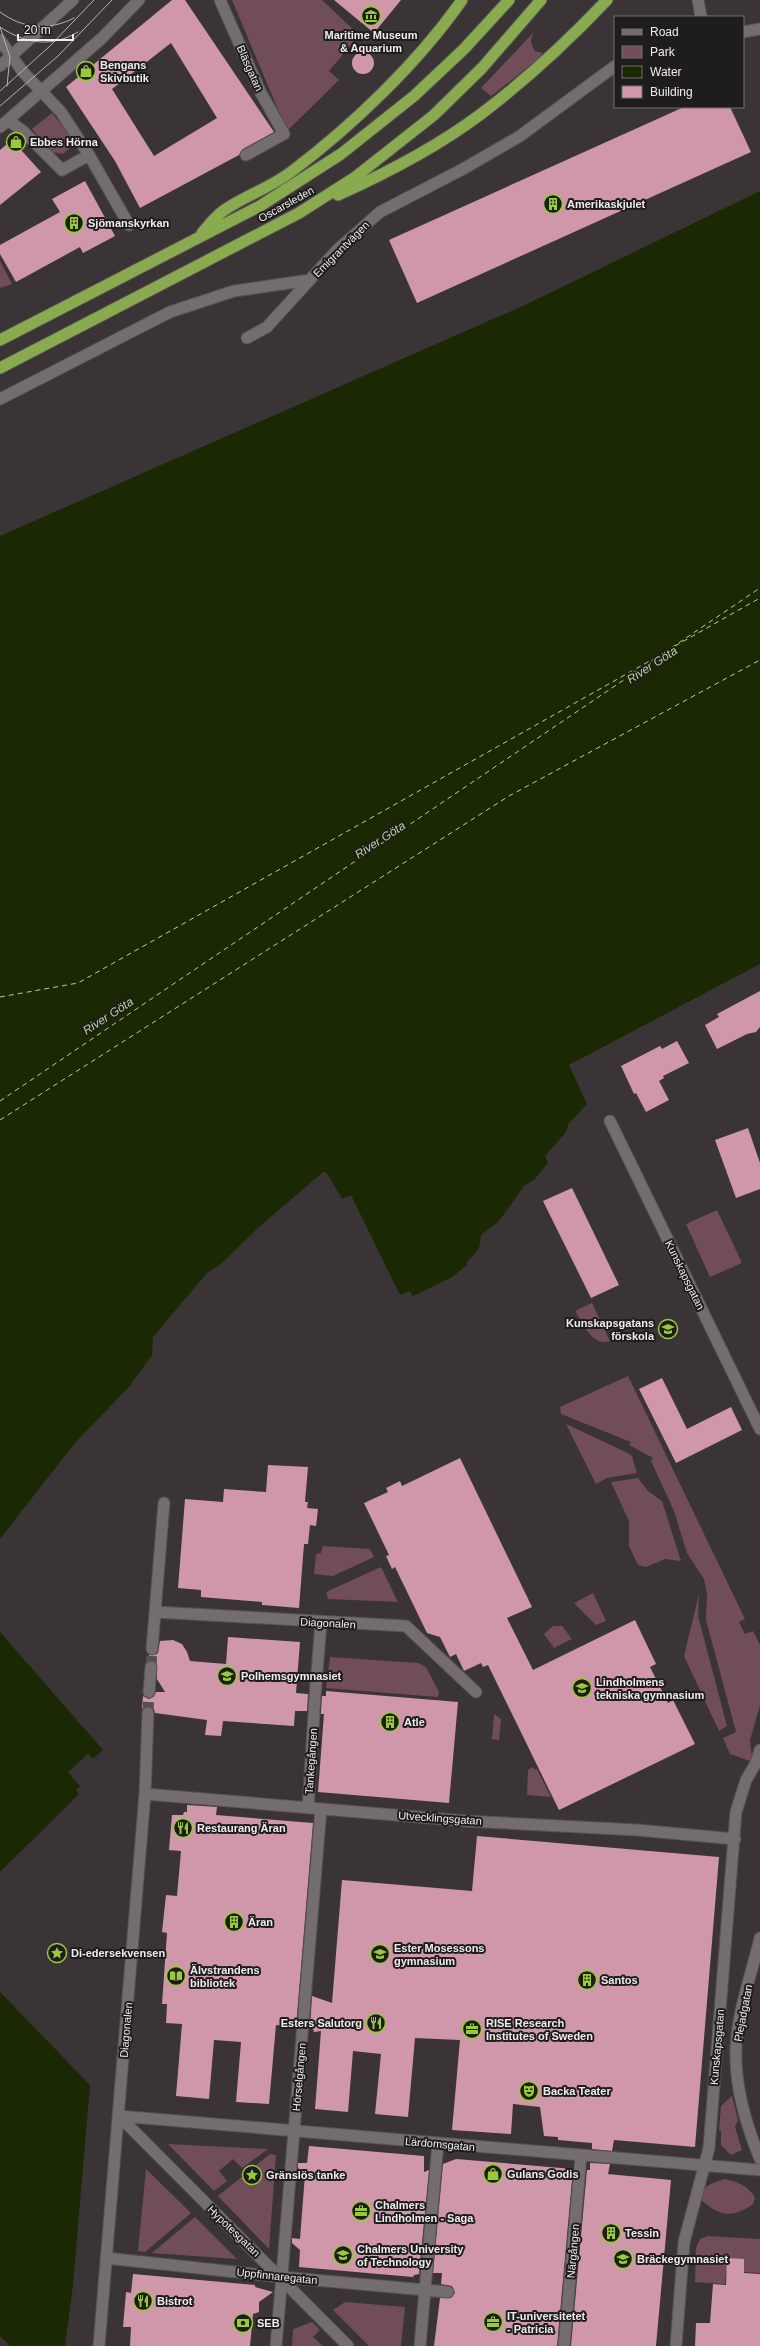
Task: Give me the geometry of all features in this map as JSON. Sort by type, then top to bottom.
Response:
[{"type":"highway","points":[[194,241],[223,211],[290,173],[332,140],[410,63],[448,19],[462,0]]},
{"type":"highway","name":"Oscarsleden","points":[[0,340],[260,206],[361,139],[414,96],[464,49],[508,0]]},
{"type":"highway","name":"Oscarsleden","points":[[0,368],[299,213],[354,178],[434,115],[482,68],[541,0]]},
{"type":"highway","points":[[299,213],[369,181],[441,141],[480,115],[572,35],[607,0]]},
{"type":"street","points":[[0,66],[73,0]]},
{"type":"street","points":[[4,124],[43,92],[102,38],[139,0]]},
{"type":"street","name":"Bläsgatan","points":[[220,0],[261,93],[284,134],[246,155]]},
{"type":"street","points":[[698,0],[701,16]]},
{"type":"street","points":[[744,32],[760,29]]},
{"type":"street","points":[[0,40],[10,57],[61,112],[89,155],[129,225]]},
{"type":"street","name":"Emigrantvägen","points":[[0,399],[170,312],[234,291],[310,280],[337,250],[380,212],[463,169],[520,136],[614,67]]},
{"type":"street","points":[[4,124],[23,131],[62,170],[89,155]]},
{"type":"street","points":[[248,338],[267,327],[310,280]]},
{"type":"street","name":"Kunskapsgatan","points":[[610,1121],[760,1429]]},
{"type":"street","points":[[152,1649],[164,1503]]},
{"type":"street","name":"Diagonalen","points":[[155,1612],[321,1623],[406,1626],[476,1692]]},
{"type":"street","name":"Tankegången","points":[[308,1808],[321,1623]]},
{"type":"street","points":[[149,1692],[151,1667]]},
{"type":"street","name":"Diagonalen","points":[[99,2346],[145,1794],[148,1713]]},
{"type":"street","name":"Kunskapsgatan","points":[[676,2346],[684,2242],[709,2148],[736,1812],[746,1780],[756,1763],[760,1750]]},
{"type":"street","name":"Utvecklingsgatan","points":[[145,1794],[466,1821],[637,1830],[735,1839]]},
{"type":"street","name":"Hörselgången","points":[[276,2346],[321,1808]]},
{"type":"street","name":"Plejadgatan","points":[[760,1938],[738,2028],[736,2060],[740,2096],[748,2131],[760,2159]]},
{"type":"street","name":"Lärdomsgatan","points":[[119,2116],[760,2170]]},
{"type":"street","name":"Hypotesgatan","points":[[119,2116],[281,2277],[348,2346]]},
{"type":"street","points":[[420,2346],[438,2143]]},
{"type":"street","name":"Närgången","points":[[564,2346],[581,2156]]},
{"type":"street","name":"Uppfinnaregatan","points":[[106,2258],[281,2277],[448,2292]]},
{"type":"green space","points":[[232,0],[322,0],[359,35],[329,71],[339,80],[287,131]]},
{"type":"green space","points":[[534,32],[531,39],[531,44],[535,51],[543,53],[535,62],[491,96],[481,88]]},
{"type":"green space","points":[[52,113],[72,138],[71,147],[63,154],[51,152],[32,129]]},
{"type":"green space","points":[[0,261],[12,284],[0,288]]},
{"type":"green space","points":[[717,1210],[742,1263],[710,1277],[686,1224]]},
{"type":"green space","points":[[592,1303],[610,1341],[598,1341],[593,1337],[575,1311]]},
{"type":"green space","points":[[628,1376],[745,1619],[739,1622],[745,1634],[753,1631],[760,1645],[760,1705],[750,1740],[752,1759],[750,1761],[730,1754],[723,1738],[736,1732],[706,1620],[707,1594],[704,1579],[687,1553],[674,1511],[651,1461],[653,1458],[629,1445],[631,1442],[561,1414],[560,1407]]},
{"type":"green space","points":[[566,1424],[628,1453],[632,1456],[637,1473],[607,1478],[596,1484]]},
{"type":"green space","points":[[638,1478],[648,1491],[662,1501],[681,1561],[665,1559],[646,1567],[638,1565],[629,1546],[629,1521],[611,1482]]},
{"type":"green space","points":[[323,1546],[370,1549],[374,1557],[333,1576],[314,1574],[316,1554],[321,1553]]},
{"type":"green space","points":[[381,1567],[398,1602],[328,1599],[326,1592]]},
{"type":"green space","points":[[593,1593],[606,1621],[596,1625],[574,1603]]},
{"type":"green space","points":[[699,1594],[698,1616],[727,1726],[719,1731],[684,1656]]},
{"type":"green space","points":[[553,1626],[562,1626],[572,1639],[554,1648],[544,1634]]},
{"type":"green space","points":[[330,1657],[418,1663],[426,1667],[439,1692],[438,1697],[326,1688]]},
{"type":"green space","points":[[494,1714],[501,1719],[499,1740],[492,1739]]},
{"type":"green space","points":[[533,1767],[535,1770],[537,1769],[551,1797],[527,1795],[528,1770]]},
{"type":"green space","points":[[732,2096],[738,2120],[735,2127],[742,2150],[731,2155],[721,2145],[721,2131],[719,2130],[721,2106]]},
{"type":"green space","points":[[168,2144],[268,2149],[242,2168],[233,2159],[219,2171],[227,2181],[214,2191]]},
{"type":"green space","points":[[270,2154],[276,2155],[269,2249],[218,2196]]},
{"type":"green space","points":[[146,2169],[191,2213],[145,2252],[138,2251]]},
{"type":"green space","points":[[725,2179],[739,2183],[750,2190],[755,2198],[753,2204],[745,2209],[731,2214],[718,2212],[699,2198],[702,2190],[713,2183]]},
{"type":"green space","points":[[195,2217],[237,2259],[152,2253]]},
{"type":"green space","points":[[708,2236],[760,2239],[760,2273],[726,2271],[725,2284],[695,2282],[696,2248],[700,2239]]},
{"type":"green space","points":[[345,2302],[405,2307],[401,2346],[369,2346],[333,2310]]},
{"type":"green space","points":[[312,2322],[320,2330],[313,2337],[323,2346],[292,2346],[293,2329]]},
{"type":"water","name":"River Göta","points":[[760,191],[760,964],[569,1065],[587,1104],[569,1123],[566,1132],[545,1156],[548,1163],[535,1179],[524,1186],[499,1221],[481,1235],[479,1249],[467,1262],[466,1266],[452,1277],[413,1296],[409,1291],[400,1295],[351,1195],[342,1199],[327,1173],[323,1172],[259,1227],[221,1264],[207,1273],[153,1337],[152,1355],[128,1388],[74,1444],[0,1539],[0,536],[525,305]]},
{"type":"water","points":[[0,1632],[103,1750],[93,1759],[88,1754],[68,1772],[80,1786],[76,1790],[79,1794],[0,1872]]},
{"type":"water","points":[[0,1992],[90,2085],[73,2285],[65,2346],[10,2346],[0,2336]]},
{"type":"building","points":[[172,0],[185,0],[274,132],[243,149],[239,155],[140,208],[115,161],[66,87]],"holes":[[[171,43],[217,118],[154,156],[112,89]]]},
{"type":"building","name":"Maritime Museum & Aquarium","points":[[334,0],[401,0],[374,33]]},
{"type":"building","points":[[363,52],[371,55],[374,63],[371,71],[363,74],[355,71],[352,63],[355,55]]},
{"type":"building","name":"Amerikaskjulet","points":[[682,108],[730,108],[751,152],[417,303],[389,240]]},
{"type":"building","points":[[12,140],[41,172],[0,205],[0,150]]},
{"type":"building","name":"Sjömanskyrkan","points":[[85,181],[115,236],[83,253],[80,247],[16,282],[0,254],[0,245],[60,212],[52,199]]},
{"type":"building","points":[[760,991],[760,1027],[756,1032],[747,1034],[717,1049],[705,1025],[719,1017],[717,1014]]},
{"type":"building","points":[[677,1041],[689,1063],[663,1076],[664,1078],[659,1081],[669,1100],[646,1112],[636,1093],[634,1094],[621,1066],[660,1046],[662,1049]]},
{"type":"building","points":[[748,1128],[760,1163],[760,1189],[736,1198],[715,1140]]},
{"type":"building","points":[[572,1188],[619,1285],[591,1298],[543,1201]]},
{"type":"building","points":[[662,1378],[687,1429],[731,1407],[742,1430],[676,1463],[639,1389]]},
{"type":"building","points":[[460,1458],[532,1607],[507,1618],[533,1670],[635,1620],[656,1664],[650,1667],[668,1703],[673,1700],[695,1744],[559,1810],[488,1665],[483,1667],[481,1663],[464,1671],[456,1654],[450,1657],[440,1637],[427,1633],[395,1567],[392,1569],[386,1556],[389,1555],[364,1503],[388,1492],[386,1488],[400,1481],[402,1486]]},
{"type":"building","points":[[268,1465],[308,1467],[305,1502],[308,1502],[307,1508],[318,1509],[316,1526],[310,1525],[308,1544],[304,1544],[299,1608],[262,1605],[262,1602],[201,1597],[201,1590],[178,1588],[185,1499],[223,1502],[224,1489],[266,1492]]},
{"type":"building","name":"Polhemsgymnasiet","points":[[228,1637],[300,1642],[296,1693],[308,1694],[307,1711],[295,1711],[294,1726],[223,1721],[221,1736],[205,1735],[207,1720],[155,1713],[154,1709],[149,1706],[142,1709],[143,1696],[149,1699],[154,1696],[156,1692],[165,1692],[157,1679],[157,1664],[149,1660],[149,1655],[155,1655],[158,1653],[160,1641],[173,1640],[182,1644],[190,1661],[226,1664]]},
{"type":"building","points":[[326,1691],[458,1702],[449,1803],[318,1792],[324,1714],[321,1714],[322,1696],[326,1696]]},
{"type":"building","name":"Äran","points":[[187,1805],[217,1807],[216,1815],[313,1823],[296,2027],[276,2025],[269,2104],[236,2102],[241,2042],[214,2040],[209,2099],[176,2096],[182,2024],[166,2023],[167,2004],[162,2004],[167,1933],[162,1932],[166,1895],[177,1896],[181,1851],[169,1850],[172,1815],[183,1815],[184,1812],[187,1812]]},
{"type":"building","name":"Santos","points":[[477,1836],[719,1857],[695,2147],[614,2140],[612,2151],[592,2149],[592,2143],[558,2140],[558,2137],[544,2136],[540,2107],[513,2104],[511,2134],[452,2130],[460,2040],[415,2038],[408,2117],[375,2114],[381,2054],[353,2051],[348,2112],[315,2109],[321,2031],[314,2032],[313,2029],[310,2028],[312,1996],[332,2003],[342,1880],[472,1891]]},
{"type":"building","name":"Chalmers Lindholmen - Saga","points":[[309,2146],[424,2156],[424,2172],[429,2170],[419,2274],[414,2275],[413,2277],[299,2267],[300,2250],[292,2243],[292,2238],[300,2239],[305,2174],[298,2168],[298,2163],[307,2163]]},
{"type":"building","points":[[456,2159],[573,2169],[557,2346],[434,2346],[440,2298],[451,2298],[455,2293],[452,2286],[441,2284],[442,2273],[433,2273],[443,2164]]},
{"type":"building","name":"Bräckegymnasiet","points":[[590,2163],[610,2164],[608,2174],[671,2180],[656,2346],[571,2346],[587,2170],[590,2170]]},
{"type":"building","points":[[727,2258],[744,2259],[744,2273],[760,2274],[760,2346],[695,2346],[696,2323],[710,2323],[713,2284],[726,2285]]},
{"type":"building","points":[[133,2274],[255,2285],[255,2287],[273,2292],[259,2302],[259,2312],[253,2314],[250,2346],[130,2346],[131,2327],[123,2327],[126,2292],[131,2293]]},
{"type":"ferry route","points":[[0,1101],[760,588]]},
{"type":"ferry route","points":[[675,646],[760,598]]},
{"type":"ferry route","points":[[0,997],[78,983],[662,654]]},
{"type":"ferry route","points":[[0,1120],[509,796],[760,660]]},
{"type":"tunnel","points":[[151,1667],[152,1649]]},
{"type":"tunnel","points":[[148,1713],[149,1692]]},
{"type":"tram line","points":[[0,91],[50,46],[94,0]]},
{"type":"tram line","points":[[0,106],[58,56],[112,0]]},
{"type":"tram line","points":[[0,12],[18,22],[36,26],[55,25],[74,18]]},
{"type":"tram line","points":[[0,27],[19,37],[39,42],[58,40],[78,32]]},
{"type":"tram line","points":[[0,27],[10,57],[7,86]]},
{"type":"place","name":"Maritime Museum & Aquarium","points":[[371,16]]},
{"type":"place","name":"Bengans Skivbutik","points":[[86,71]]},
{"type":"place","name":"Ebbes Hörna","points":[[16,142]]},
{"type":"place","name":"Amerikaskjulet","points":[[553,204]]},
{"type":"place","name":"Sjömanskyrkan","points":[[74,223]]},
{"type":"place","name":"Kunskapsgatans förskola","points":[[668,1329]]},
{"type":"place","name":"Polhemsgymnasiet","points":[[227,1676]]},
{"type":"place","name":"Lindholmens tekniska gymnasium","points":[[582,1688]]},
{"type":"place","name":"Atle","points":[[390,1722]]},
{"type":"place","name":"Restaurang Äran","points":[[183,1828]]},
{"type":"place","name":"Äran","points":[[234,1922]]},
{"type":"place","name":"Di-edersekvensen","points":[[57,1953]]},
{"type":"place","name":"Ester Mosessons gymnasium","points":[[380,1954]]},
{"type":"place","name":"Älvstrandens bibliotek","points":[[176,1976]]},
{"type":"place","name":"Santos","points":[[587,1980]]},
{"type":"place","name":"Esters Salutorg","points":[[376,2023]]},
{"type":"place","name":"RISE Research Institutes of Sweden","points":[[472,2029]]},
{"type":"place","name":"Backa Teater","points":[[529,2091]]},
{"type":"place","name":"Gulans Godis","points":[[493,2174]]},
{"type":"place","name":"Gränslös tanke","points":[[252,2175]]},
{"type":"place","name":"Chalmers Lindholmen - Saga","points":[[361,2211]]},
{"type":"place","name":"Tessin","points":[[611,2233]]},
{"type":"place","name":"Chalmers University of Technology","points":[[343,2255]]},
{"type":"place","name":"Bräckegymnasiet","points":[[623,2259]]},
{"type":"place","name":"Bistrot","points":[[143,2301]]},
{"type":"place","name":"IT-universitetet - Patricia","points":[[493,2322]]},
{"type":"place","name":"SEB","points":[[243,2323]]}]
